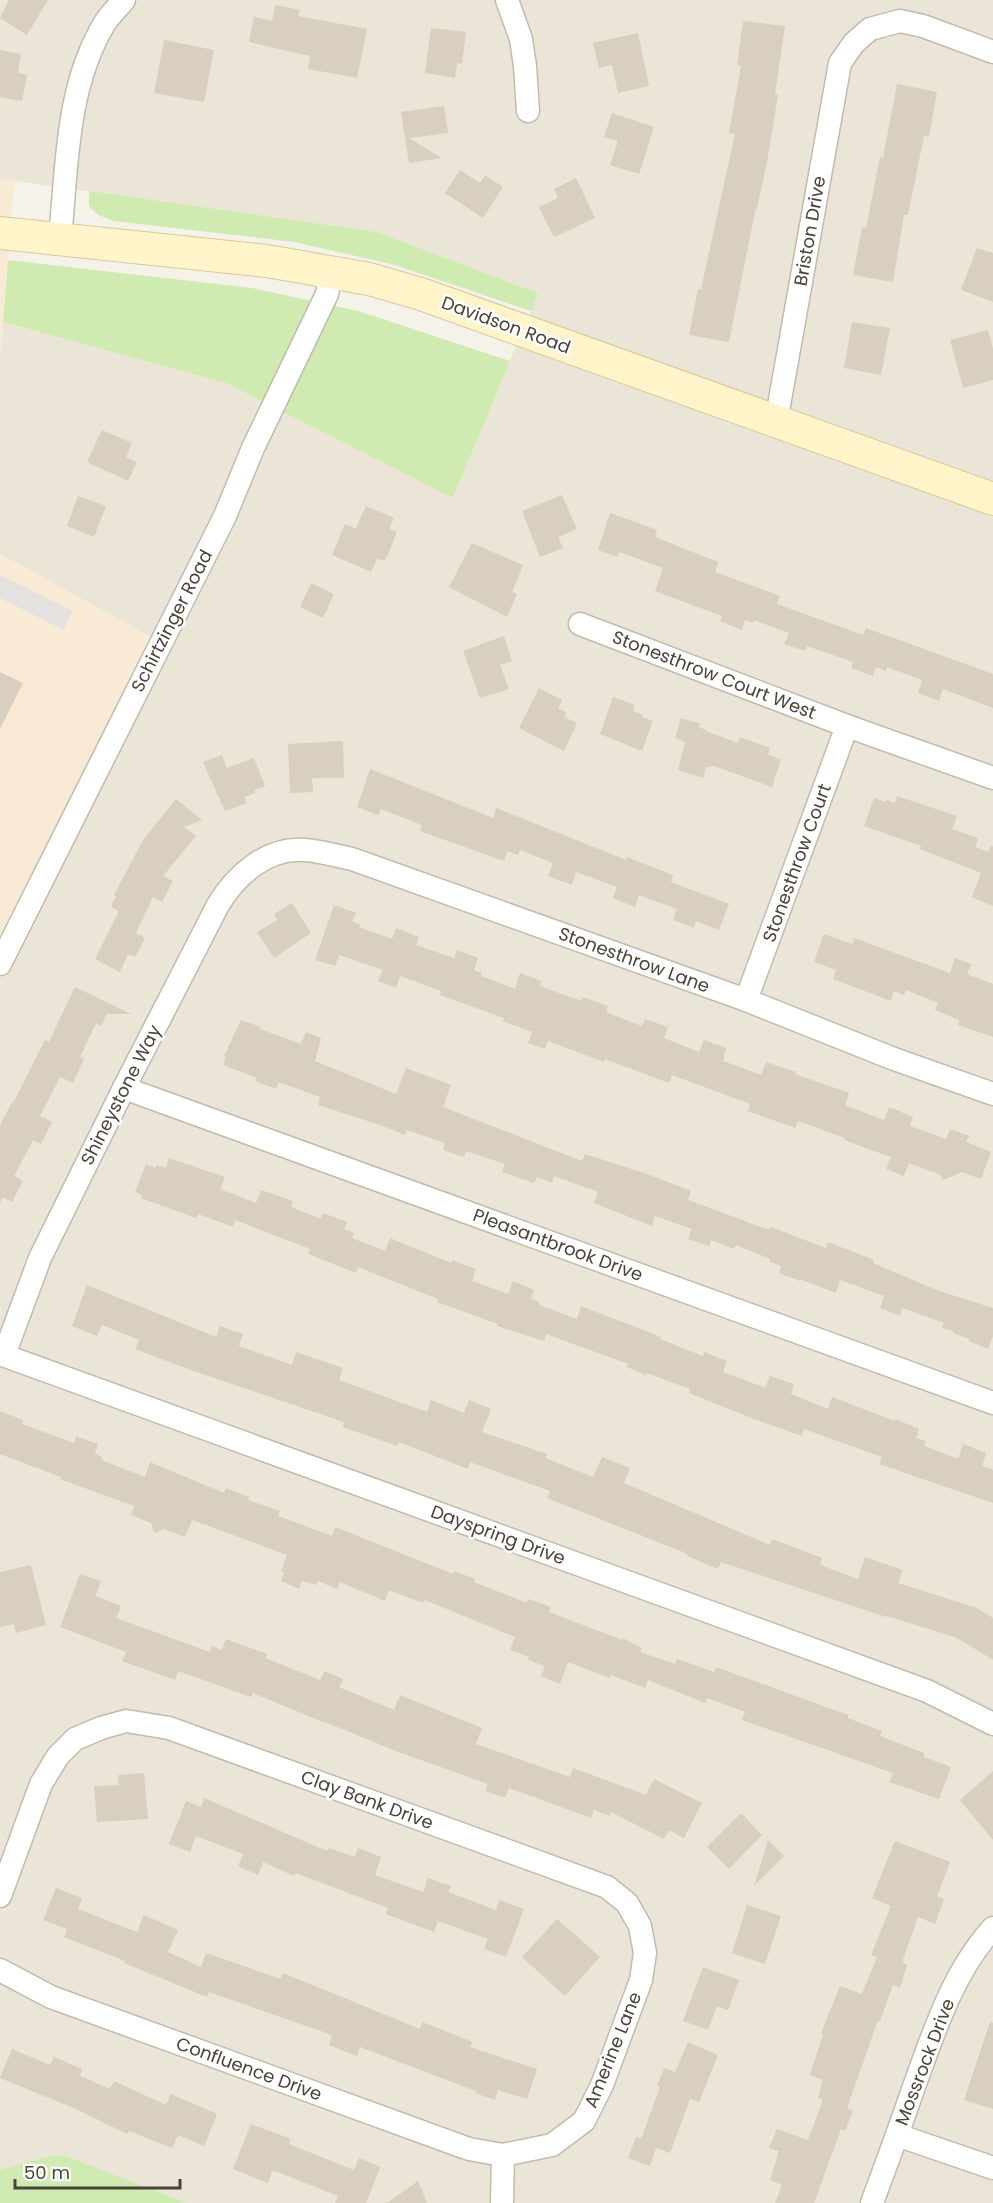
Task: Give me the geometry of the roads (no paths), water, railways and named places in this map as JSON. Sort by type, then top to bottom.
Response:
[{"type":"main road","name":"Davidson Road","points":[[0,233],[267,261],[369,279],[421,294],[993,499]]},
{"type":"street","points":[[60,239],[73,109],[81,77],[106,21],[124,0]]},
{"type":"street","points":[[507,0],[521,39],[528,111]]},
{"type":"street","name":"Briston Drive","points":[[776,422],[840,63],[854,43],[870,29],[900,21],[922,26],[993,52]]},
{"type":"street","name":"Schirtzinger Road","points":[[0,964],[225,516],[253,448],[327,294],[332,272]]},
{"type":"street","name":"Stonesthrow Court West","points":[[580,624],[847,726],[993,777]]},
{"type":"street","name":"Stonesthrow Court","points":[[746,1000],[847,726]]},
{"type":"street","name":"Stonesthrow Lane","points":[[270,857],[304,850],[352,859],[746,1000],[894,1059],[993,1094]]},
{"type":"street","name":"Shineystone Way","points":[[2,1355],[40,1258],[124,1088],[228,889],[253,865],[270,857]]},
{"type":"street","name":"Pleasantbrook Drive","points":[[124,1088],[993,1403]]},
{"type":"street","name":"Dayspring Drive","points":[[2,1355],[927,1690],[993,1724]]},
{"type":"street","name":"Clay Bank Drive","points":[[0,1896],[41,1784],[58,1755],[75,1739],[100,1728],[126,1721],[169,1728],[607,1887],[627,1903],[640,1926]]},
{"type":"street","name":"Amerine Lane","points":[[503,2155],[552,2145],[584,2121],[602,2085],[641,1980],[645,1953],[640,1926]]},
{"type":"street","name":"Mossrock Drive","points":[[872,2203],[929,2045],[952,1991],[969,1960],[993,1928]]},
{"type":"street","name":"Confluence Drive","points":[[0,1970],[62,2001],[469,2149],[503,2155]]},
{"type":"street","points":[[897,2134],[993,2168]]},
{"type":"street","points":[[502,2203],[503,2155]]}]
